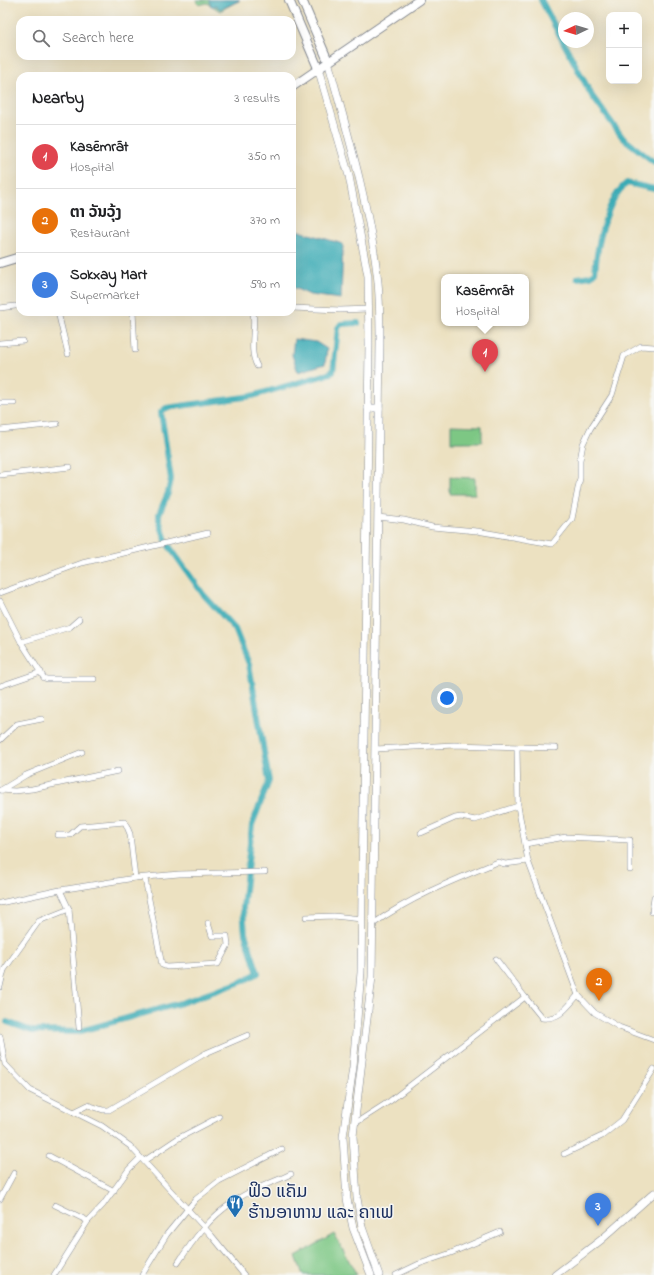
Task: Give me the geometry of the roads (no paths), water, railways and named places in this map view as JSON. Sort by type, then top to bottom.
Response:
[{"type":"main road","points":[[290,0],[318,68]]},
{"type":"main road","points":[[302,0],[328,61]]},
{"type":"main road","points":[[296,84],[418,0]]},
{"type":"main road","points":[[0,263],[16,258]]},
{"type":"street","points":[[328,61],[359,173],[377,273],[380,343],[372,977],[353,1136],[357,1198],[362,1227],[379,1275]]},
{"type":"street","points":[[318,68],[349,176],[368,276],[368,408],[360,972],[353,1067],[343,1137],[347,1199],[350,1214],[353,1228],[371,1275]]},
{"type":"street","points":[[0,308],[15,306]]},
{"type":"street","points":[[296,308],[340,310],[369,309]]},
{"type":"street","points":[[59,316],[68,354]]},
{"type":"street","points":[[133,316],[135,350]]},
{"type":"street","points":[[254,316],[255,325],[252,345],[254,360],[257,366]]},
{"type":"street","points":[[0,343],[23,341]]},
{"type":"street","points":[[378,517],[404,520],[432,528],[477,531],[552,544],[572,519],[580,478],[580,460],[583,444],[590,429],[612,395],[624,356],[641,346],[654,347]]},
{"type":"street","points":[[0,403],[14,403]]},
{"type":"street","points":[[368,408],[379,408]]},
{"type":"street","points":[[0,430],[57,424]]},
{"type":"street","points":[[0,475],[70,466]]},
{"type":"street","points":[[0,593],[82,563],[208,533]]},
{"type":"street","points":[[0,601],[22,642],[47,679],[94,678]]},
{"type":"street","points":[[22,642],[70,627],[79,619]]},
{"type":"street","points":[[0,686],[41,672]]},
{"type":"street","points":[[0,740],[17,724],[42,719]]},
{"type":"street","points":[[375,749],[454,745],[556,748]]},
{"type":"street","points":[[517,747],[518,806],[528,861],[578,995],[595,1013],[619,1027],[654,1040]]},
{"type":"street","points":[[1,790],[26,775],[82,752]]},
{"type":"street","points":[[1,790],[15,791],[32,789],[118,771]]},
{"type":"street","points":[[421,833],[455,818],[461,817],[475,820],[518,806]]},
{"type":"street","points":[[58,835],[70,835],[80,826],[125,822],[130,834],[135,878]]},
{"type":"street","points":[[525,844],[566,837],[630,840],[630,870]]},
{"type":"street","points":[[373,924],[400,906],[439,886],[498,862],[505,864],[528,861]]},
{"type":"street","points":[[0,904],[60,890],[135,878],[145,879],[180,874],[265,872]]},
{"type":"street","points":[[145,879],[162,965],[167,967],[218,964],[228,945],[227,936],[212,936],[208,923]]},
{"type":"street","points":[[60,890],[69,909],[79,1028]]},
{"type":"street","points":[[652,912],[654,897]]},
{"type":"street","points":[[0,986],[4,970],[39,921],[69,909]]},
{"type":"street","points":[[306,917],[334,916],[361,919]]},
{"type":"street","points":[[496,959],[542,1018],[550,1019],[559,1016],[578,995]]},
{"type":"street","points":[[354,1124],[390,1100],[525,997]]},
{"type":"street","points":[[0,1036],[5,1064],[30,1090],[102,1126],[130,1146],[188,1209],[244,1275]]},
{"type":"street","points":[[74,1112],[88,1105],[103,1110],[109,1110],[206,1053],[248,1036]]},
{"type":"street","points":[[564,1154],[602,1136],[622,1120],[654,1069]]},
{"type":"street","points":[[54,1275],[72,1243],[88,1221],[103,1206],[129,1169],[142,1159],[219,1117]]},
{"type":"street","points":[[142,1275],[167,1234],[196,1200],[219,1181],[282,1149]]},
{"type":"street","points":[[49,1156],[114,1191]]},
{"type":"street","points":[[0,1199],[14,1173]]},
{"type":"street","points":[[178,1263],[204,1228],[232,1202],[246,1194],[291,1174]]},
{"type":"street","points":[[555,1275],[601,1240],[654,1193]]},
{"type":"street","points":[[55,1205],[88,1221]]},
{"type":"street","points":[[396,1275],[419,1264],[451,1253],[500,1232]]},
{"type":"water","points":[[209,0],[239,1],[220,9],[216,6],[211,6]]},
{"type":"water","points":[[296,230],[343,244],[341,299],[310,295],[296,289]]},
{"type":"water","points":[[294,339],[316,342],[327,349],[325,364],[298,372],[292,355]]},
{"type":"waterway","points":[[541,0],[592,96],[623,138],[654,162]]},
{"type":"waterway","points":[[577,278],[591,276],[595,272],[600,237],[608,211],[620,190],[627,183],[654,189]]},
{"type":"waterway","points":[[166,540],[159,520],[159,514],[168,493],[171,479],[161,412],[166,408],[252,396],[333,372],[338,328],[341,324],[358,323]]},
{"type":"waterway","points":[[7,1022],[32,1031],[77,1032],[181,1003],[241,982],[258,973],[245,934],[243,908],[252,825],[269,781],[249,664],[235,629],[203,594],[169,546]]},
{"type":"place","name":"Kasēmrāt","points":[[485,372]]},
{"type":"place","name":"ຕາ ວັນວຸ້ງ","points":[[599,1001]]},
{"type":"place","name":"ຟິວ ແຄັມ ຮ້ານອາຫານ ແລະ ຄາເຟ","points":[[235,1218]]},
{"type":"place","name":"Sokxay Mart","points":[[598,1226]]}]
